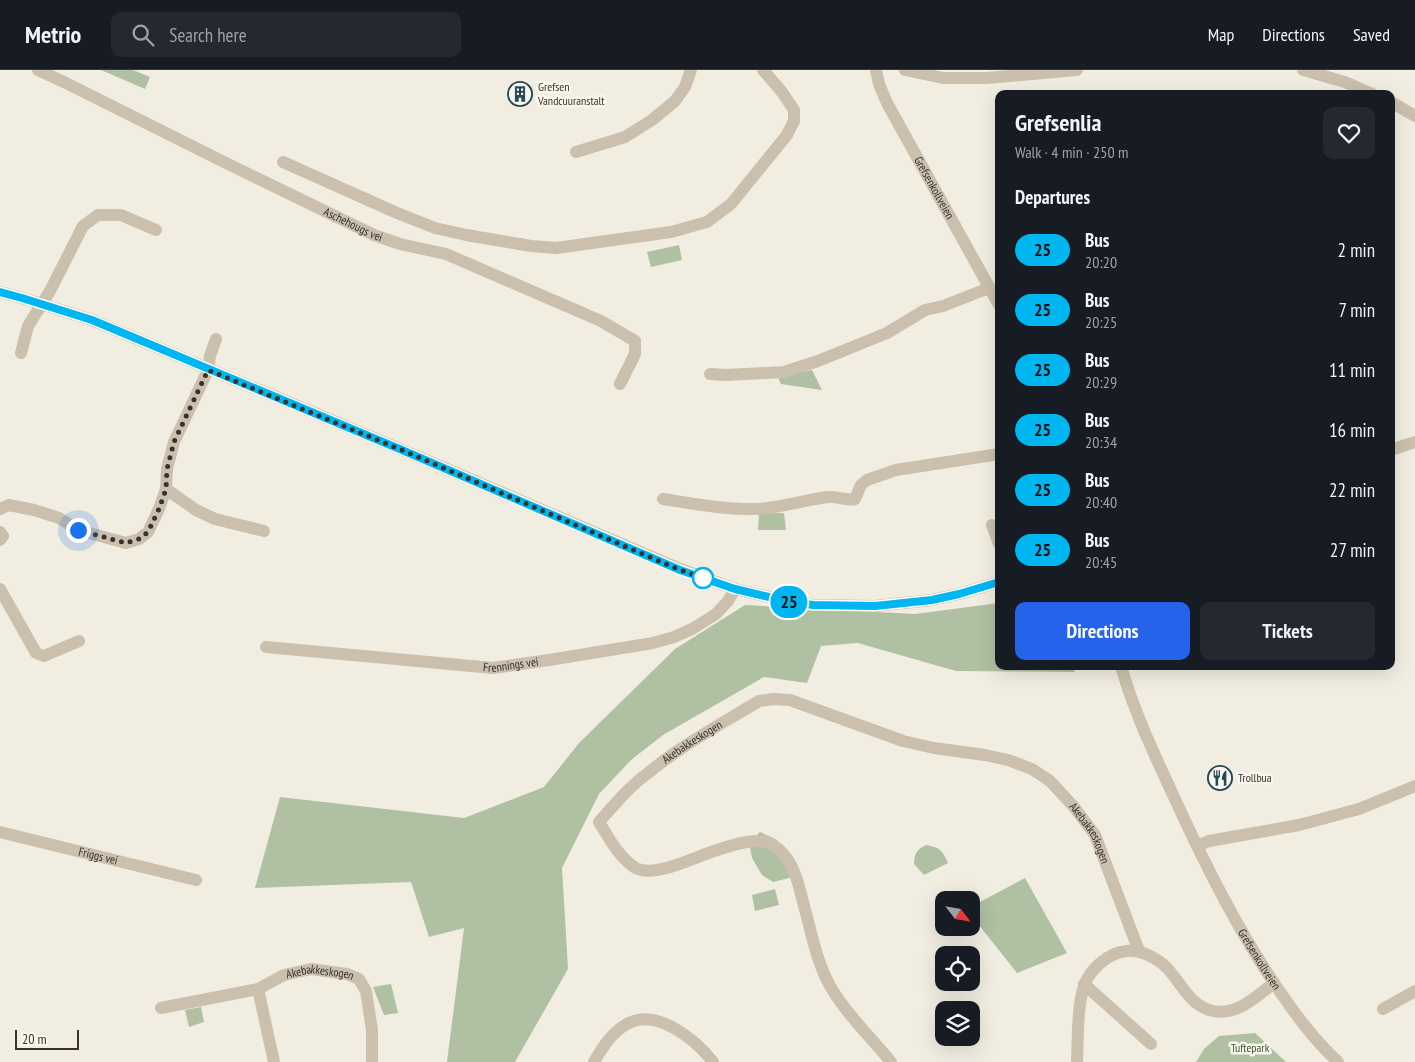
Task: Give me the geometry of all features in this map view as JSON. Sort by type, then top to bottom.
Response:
[{"type":"street","name":"Aschehougs vei","points":[[38,70],[374,235],[400,244],[446,254],[601,321],[635,341],[635,354],[620,384]]},
{"type":"street","points":[[576,152],[625,137],[652,120],[675,101],[685,87],[691,70]]},
{"type":"street","points":[[283,162],[397,213],[436,228],[466,235],[556,248],[672,232],[707,222],[731,204],[788,135],[794,121],[794,110],[782,92],[763,70]]},
{"type":"street","name":"Grefsenkollveien","points":[[876,70],[887,103],[995,298]]},
{"type":"street","points":[[905,70],[943,78],[987,78],[1077,70]]},
{"type":"street","points":[[1303,70],[1345,82],[1363,90]]},
{"type":"street","points":[[1395,104],[1415,116]]},
{"type":"street","points":[[21,353],[28,326],[50,291],[83,226],[98,215],[121,215],[156,230]]},
{"type":"street","points":[[710,374],[784,372],[818,361],[879,336],[925,310],[943,306],[989,288]]},
{"type":"street","points":[[0,292],[92,320],[412,454],[671,566],[735,589],[786,601],[813,605],[875,606],[932,600],[995,583]]},
{"type":"street","points":[[0,509],[9,505],[34,510],[58,518],[78,530],[126,543],[139,539],[148,532],[166,489],[167,469],[174,442],[208,370],[210,356],[216,339]]},
{"type":"street","points":[[1395,449],[1415,442]]},
{"type":"street","points":[[663,499],[726,508],[760,508],[830,497],[849,500],[854,499],[861,485],[867,480],[896,470],[995,455]]},
{"type":"street","points":[[166,489],[196,510],[215,519],[264,531]]},
{"type":"street","points":[[992,525],[995,533]]},
{"type":"street","points":[[0,532],[3,536],[0,540]]},
{"type":"street","points":[[0,589],[36,653],[44,656],[79,641]]},
{"type":"street","name":"Frennings vei","points":[[266,647],[493,668],[653,643],[674,637],[692,629],[716,614],[728,601],[735,589]]},
{"type":"street","name":"Grefsenkollveien","points":[[1121,670],[1137,714],[1197,846],[1237,925],[1288,1005],[1312,1036],[1338,1062]]},
{"type":"street","name":"Akebakkeskogen","points":[[891,1062],[840,1002],[826,978],[818,956],[795,871],[787,858],[771,843],[759,841],[741,842],[665,868],[646,871],[636,868],[625,860],[599,822],[625,793],[648,773],[672,755],[759,701],[773,699],[790,700],[902,741],[934,748],[985,755],[1008,760],[1032,769],[1050,781],[1074,806],[1095,835],[1138,951]]},
{"type":"street","points":[[1197,846],[1210,841],[1299,825],[1350,812],[1415,786]]},
{"type":"street","name":"Friggs vei","points":[[0,832],[196,880]]},
{"type":"street","points":[[1077,1062],[1081,997],[1084,984],[1093,970],[1115,954],[1126,950],[1138,951],[1148,955],[1166,968],[1194,1002],[1214,1011],[1224,1012],[1234,1009],[1274,983]]},
{"type":"street","name":"Akebakkeskogen","points":[[161,1008],[258,989],[284,975],[311,969],[348,974],[359,979],[366,991],[372,1030],[372,1062]]},
{"type":"street","points":[[1084,984],[1151,1044]]},
{"type":"street","points":[[258,989],[274,1062]]},
{"type":"street","points":[[1383,1009],[1415,991]]},
{"type":"street","points":[[594,1062],[603,1046],[618,1029],[627,1023],[649,1020],[674,1028],[691,1039],[713,1062]]},
{"type":"green space","points":[[101,70],[133,70],[150,77],[145,89]]},
{"type":"green space","points":[[679,245],[682,260],[651,267],[647,252]]},
{"type":"green space","points":[[812,370],[822,390],[781,384],[779,380],[779,377]]},
{"type":"green space","points":[[759,513],[784,513],[786,530],[758,530]]},
{"type":"green space","points":[[995,604],[995,670],[1074,670],[1075,672],[956,671],[858,643],[821,646],[807,683],[764,677],[663,735],[631,760],[599,794],[562,868],[568,969],[515,1062],[447,1062],[464,928],[429,937],[411,882],[255,888],[280,797],[464,818],[544,787],[579,743],[675,649],[745,605],[915,614]]},
{"type":"green space","points":[[760,832],[773,838],[793,877],[773,882],[762,875],[752,858],[749,842]]},
{"type":"green space","points":[[926,845],[940,850],[948,863],[924,875],[914,864],[914,860],[920,848]]},
{"type":"green space","points":[[1025,878],[1067,953],[1017,973],[980,926],[980,902]]},
{"type":"green space","points":[[775,889],[779,905],[755,911],[752,895]]},
{"type":"green space","points":[[391,984],[398,1013],[384,1015],[373,987]]},
{"type":"green space","points":[[201,1007],[204,1022],[189,1027],[185,1010]]},
{"type":"green space","name":"Tuftepark","points":[[1255,1033],[1286,1062],[1196,1062],[1204,1049],[1219,1036]]},
{"type":"bus line","name":"25","points":[[0,292],[92,320],[402,450],[680,570],[735,589],[786,601],[813,605],[875,606],[932,600],[995,583]]},
{"type":"place","name":"Grefsen Vandcuuranstalt","points":[[520,94]]},
{"type":"place","name":"Trollbua","points":[[1220,778]]},
{"type":"route","points":[[78,530],[126,543],[139,539],[148,532],[166,489],[167,469],[174,442],[208,370],[402,450],[680,570],[703,578]]}]
